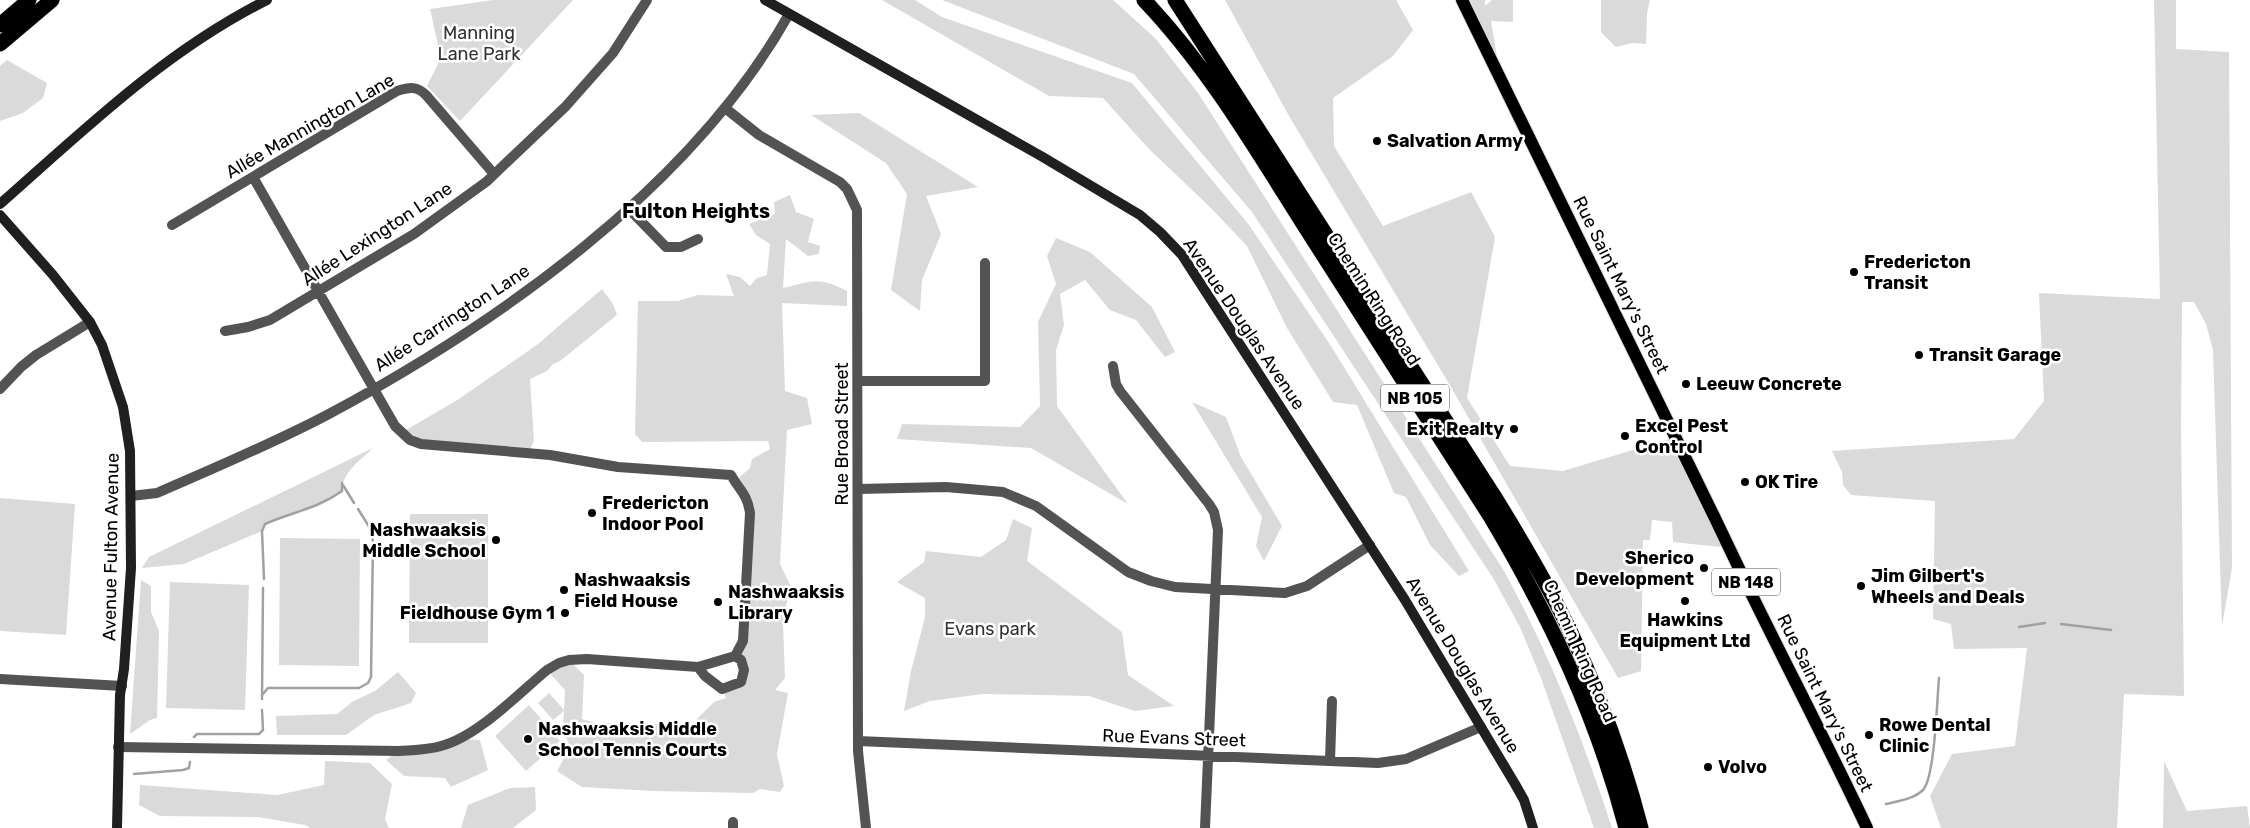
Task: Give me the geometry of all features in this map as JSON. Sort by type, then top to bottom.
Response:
[{"type":"highway","points":[[0,25],[28,0]]},
{"type":"highway","points":[[0,44],[52,0]]},
{"type":"highway","name":"Chemin Ring Road","points":[[1144,0],[1207,76],[1251,142],[1480,500],[1528,579],[1583,696],[1615,788],[1626,828]]},
{"type":"highway","name":"Chemin Ring Road","points":[[1175,0],[1496,499],[1535,564],[1571,633],[1598,695],[1630,788],[1640,828]]},
{"type":"main road","name":"Rue Saint Mary's Street","points":[[1462,0],[1507,95],[1592,262],[1866,828]]},
{"type":"street","points":[[0,204],[110,106],[159,67],[221,26],[267,0]]},
{"type":"street","name":"Allée Lexington Lane","points":[[225,331],[248,327],[270,320],[414,234],[494,174],[566,106],[613,53],[647,0]]},
{"type":"street","name":"Avenue Douglas Avenue","points":[[766,0],[1140,215],[1182,255],[1405,600],[1524,800],[1534,828]]},
{"type":"street","name":"Allée Carrington Lane","points":[[131,496],[157,493],[326,416],[481,324],[516,299],[628,208],[679,158],[725,108],[752,74],[789,14]]},
{"type":"street","name":"Allée Mannington Lane","points":[[172,225],[397,91],[408,88],[419,88],[426,95],[494,174]]},
{"type":"street","name":"Rue Broad Street","points":[[725,108],[759,136],[840,182],[853,199],[858,222],[858,741],[860,784],[866,828]]},
{"type":"street","points":[[118,747],[399,752],[425,750],[443,746],[474,731],[547,670],[559,663],[588,659],[698,667],[735,656],[743,641],[750,513],[744,492],[730,475],[618,467],[550,455],[421,444],[410,440],[401,434],[253,177]]},
{"type":"street","points":[[628,208],[666,248],[681,247],[698,239]]},
{"type":"street","name":"Avenue Fulton Avenue","points":[[0,215],[90,322],[102,345],[123,406],[130,451],[131,568],[118,747],[117,828]]},
{"type":"street","points":[[858,381],[985,381],[985,263]]},
{"type":"street","points":[[0,389],[21,367],[36,355],[90,322]]},
{"type":"street","points":[[1114,366],[1116,384],[1120,391],[1206,500],[1214,512],[1218,530],[1205,828]]},
{"type":"street","points":[[858,489],[946,487],[1003,492],[1043,511],[1128,572],[1151,582],[1175,587],[1274,594],[1296,590],[1370,545]]},
{"type":"street","points":[[698,667],[705,676],[722,689],[730,687],[741,682],[744,670],[741,660],[735,656]]},
{"type":"street","points":[[0,679],[122,686]]},
{"type":"street","points":[[1330,761],[1332,700]]},
{"type":"street","name":"Rue Evans Street","points":[[858,741],[1378,763],[1406,760],[1481,727]]},
{"type":"green space","name":"Manning Lane Park","points":[[493,0],[573,0],[460,121],[427,86],[441,58],[430,9]]},
{"type":"green space","points":[[882,0],[915,0],[942,17],[1132,83],[1249,225],[1331,346],[1469,571],[1459,576],[1430,545],[1406,497],[1394,493],[1357,405],[1333,402],[1287,328],[1247,246],[1210,207],[1149,149],[1103,98],[1049,96]]},
{"type":"green space","points":[[942,0],[1113,0],[1156,39],[1198,93],[1504,571],[1536,633],[1564,697],[1612,828],[1594,828],[1541,678],[1520,627],[1493,578],[1252,212],[1134,74]]},
{"type":"green space","points":[[1225,0],[1396,0],[1413,30],[1393,56],[1333,98],[1334,146],[1383,226],[1471,192],[1495,237],[1467,398],[1510,466],[1563,471],[1676,437],[1730,548],[1673,542],[1672,522],[1652,520],[1650,540],[1643,540],[1641,671],[1618,678],[1448,382],[1289,116]]},
{"type":"green space","points":[[1469,0],[1485,0],[1485,6],[1492,0],[1513,0],[1513,22],[1491,21],[1497,57]]},
{"type":"green space","points":[[1601,0],[1650,0],[1647,13],[1646,44],[1632,43],[1616,47],[1601,32]]},
{"type":"green space","points":[[2154,0],[2176,0],[2176,49],[2229,52],[2232,568],[2222,626],[2213,350],[2206,324],[2194,302],[2182,302],[2181,426],[2184,696],[2124,694],[2117,828],[1941,828],[1930,796],[1952,754],[2015,746],[2027,648],[1954,649],[1951,624],[1933,619],[1935,501],[1851,495],[1843,485],[1842,472],[1832,451],[2014,439],[2044,401],[2039,293],[2160,299]]},
{"type":"green space","points":[[7,60],[47,83],[43,98],[23,113],[0,121],[0,66]]},
{"type":"green space","points":[[859,113],[978,187],[926,196],[941,234],[922,280],[920,311],[891,290],[907,194],[886,163],[811,115]]},
{"type":"green space","points":[[790,195],[796,212],[814,219],[808,242],[820,246],[819,254],[808,256],[786,239],[783,288],[815,281],[829,283],[847,291],[847,306],[782,303],[785,391],[807,398],[812,424],[787,430],[780,564],[790,585],[783,623],[785,678],[775,690],[788,693],[777,754],[784,786],[780,792],[760,789],[753,793],[653,791],[582,787],[557,771],[570,747],[563,730],[564,711],[553,720],[538,703],[549,693],[564,710],[565,690],[547,670],[569,660],[584,675],[582,719],[596,723],[691,725],[714,702],[726,698],[722,689],[730,687],[744,670],[735,656],[743,641],[750,513],[734,482],[750,468],[752,459],[770,449],[768,441],[642,442],[635,434],[638,301],[678,301],[698,295],[734,296],[726,274],[740,277],[750,286],[757,278],[767,275],[770,244],[756,235],[749,224],[775,214],[774,202]]},
{"type":"green space","points":[[1056,238],[1090,252],[1152,307],[1175,352],[1165,357],[1136,320],[1110,310],[1085,280],[1060,294],[1064,325],[1056,350],[1057,406],[1128,504],[1031,448],[897,439],[902,424],[1020,427],[1040,406],[1038,322],[1056,284],[1047,256]]},
{"type":"green space","points":[[602,289],[613,304],[617,315],[560,361],[553,364],[547,371],[530,379],[534,441],[528,454],[421,444],[401,433],[459,399],[538,344]]},
{"type":"green space","points":[[1192,402],[1226,417],[1241,457],[1282,526],[1264,561],[1256,546],[1262,517]]},
{"type":"green space","points":[[373,448],[349,472],[345,478],[342,491],[333,497],[265,524],[262,531],[184,564],[142,568],[149,557]]},
{"type":"green space","points":[[0,498],[75,504],[66,635],[0,631]]},
{"type":"green space","points":[[410,514],[488,514],[488,643],[409,643]]},
{"type":"green space","name":"Evans park","points":[[1013,519],[1032,528],[1027,561],[1122,632],[1128,675],[1174,706],[1135,711],[1089,696],[983,694],[930,701],[904,711],[911,671],[925,617],[925,598],[897,582],[924,562],[926,551],[981,557],[1006,540]]},
{"type":"green space","points":[[280,538],[360,539],[359,666],[279,665]]},
{"type":"green space","points":[[141,580],[151,586],[151,612],[159,631],[157,718],[150,720],[130,734]]},
{"type":"green space","points":[[170,582],[249,585],[245,710],[166,708]]},
{"type":"green space","points":[[398,672],[416,693],[411,703],[374,715],[346,735],[277,735],[276,716],[337,714],[352,702],[375,691]]},
{"type":"green space","name":"Nashwaaksis Middle School Tennis Courts","points":[[529,705],[560,741],[526,771],[495,736]]},
{"type":"green space","points":[[460,739],[480,740],[488,770],[451,787],[445,778],[404,776],[386,760],[399,751]]},
{"type":"green space","points":[[325,761],[370,763],[392,784],[385,819],[389,828],[310,828],[305,825],[258,817],[160,816],[139,805],[140,785],[277,795],[324,785]]},
{"type":"green space","points":[[2164,761],[2187,811],[2247,806],[2250,828],[2163,828]]},
{"type":"green space","points":[[535,787],[536,810],[513,828],[461,828],[468,805],[510,788]]},
{"type":"waterway","points":[[264,579],[262,531],[265,524],[333,497],[342,491],[342,483]]},
{"type":"waterway","points":[[343,485],[354,503]]},
{"type":"waterway","points":[[263,694],[268,688],[359,688],[368,683],[371,677],[373,541],[370,528],[358,509]]},
{"type":"waterway","points":[[262,699],[263,588]]},
{"type":"waterway","points":[[2019,627],[2045,623]]},
{"type":"waterway","points":[[2061,624],[2111,630]]},
{"type":"waterway","points":[[1886,804],[1915,796],[1923,790],[1927,782],[1933,754],[1939,678]]},
{"type":"waterway","points":[[194,737],[197,734],[259,734],[263,730],[262,710]]},
{"type":"waterway","points":[[134,774],[183,770],[189,768],[190,762]]},
{"type":"place","name":"Salvation Army","points":[[1377,141]]},
{"type":"place","name":"Fredericton Transit","points":[[1854,272]]},
{"type":"place","name":"Transit Garage","points":[[1919,355]]},
{"type":"place","name":"Leeuw Concrete","points":[[1686,384]]},
{"type":"place","name":"Exit Realty","points":[[1514,429]]},
{"type":"place","name":"Excel Pest Control","points":[[1625,436]]},
{"type":"place","name":"OK Tire","points":[[1745,482]]},
{"type":"place","name":"Fredericton Indoor Pool","points":[[592,513]]},
{"type":"place","name":"Nashwaaksis Middle School","points":[[496,540]]},
{"type":"place","name":"Sherico Development","points":[[1704,568]]},
{"type":"place","name":"Jim Gilbert's Wheels and Deals","points":[[1861,586]]},
{"type":"place","name":"Nashwaaksis Field House","points":[[564,590]]},
{"type":"place","name":"Hawkins Equipment Ltd","points":[[1685,601]]},
{"type":"place","name":"Nashwaaksis Library","points":[[718,602]]},
{"type":"place","name":"Fieldhouse Gym 1","points":[[565,613]]},
{"type":"place","name":"Rowe Dental Clinic","points":[[1869,735]]},
{"type":"place","name":"Nashwaaksis Middle School Tennis Courts","points":[[528,739]]},
{"type":"place","name":"Volvo","points":[[1708,767]]},
{"type":"district","name":"Fulton Heights","points":[[696,211]]}]
